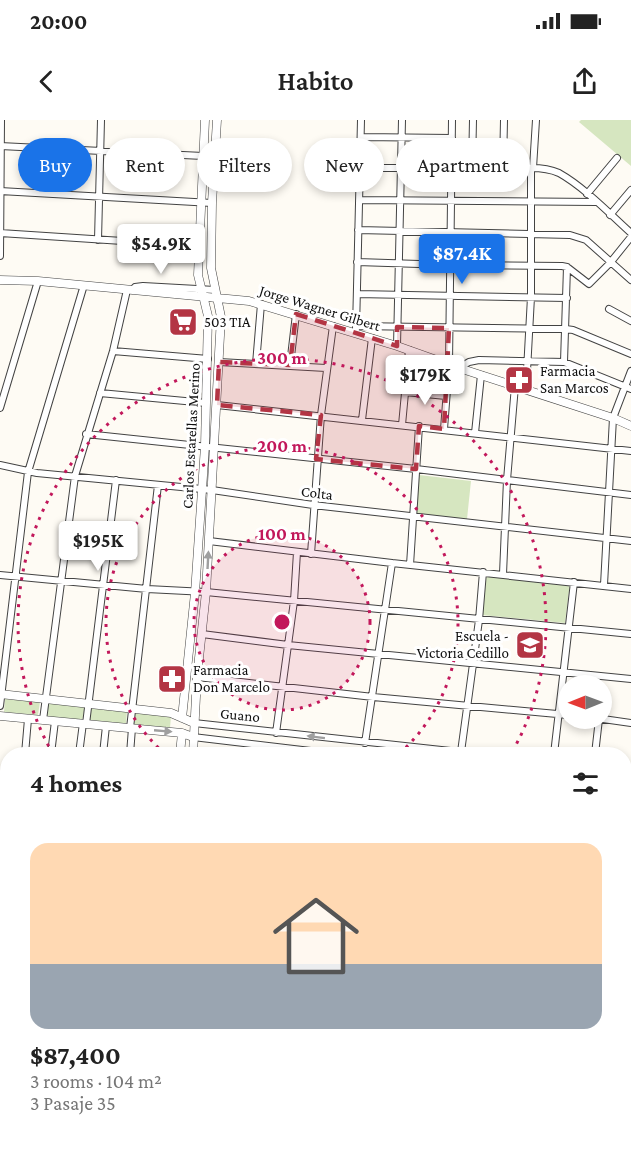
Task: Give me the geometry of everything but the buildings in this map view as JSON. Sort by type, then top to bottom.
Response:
[{"type":"street","points":[[0,256],[2,120]]},
{"type":"street","points":[[98,240],[101,120]]},
{"type":"street","name":"Carlos Estarellas Merino","points":[[204,138],[205,120]]},
{"type":"street","name":"Carlos Estarellas Merino","points":[[193,747],[197,677],[206,592],[221,316],[211,268],[217,120]]},
{"type":"street","points":[[361,120],[361,137],[452,138],[452,120]]},
{"type":"street","points":[[401,137],[402,120]]},
{"type":"street","points":[[473,120],[473,138]]},
{"type":"street","points":[[504,120],[504,138]]},
{"type":"street","points":[[526,389],[531,297],[530,202],[536,120]]},
{"type":"street","points":[[0,147],[197,156]]},
{"type":"street","points":[[587,194],[617,158]]},
{"type":"street","points":[[357,262],[567,267],[586,283],[591,283],[631,235],[587,194],[560,174],[532,168]]},
{"type":"street","points":[[610,215],[631,190]]},
{"type":"street","points":[[0,191],[212,203]]},
{"type":"street","name":"Carlos Estarellas Merino","points":[[181,747],[195,593],[207,403],[208,316],[198,275],[201,192]]},
{"type":"street","points":[[358,192],[356,329],[397,327],[566,329],[631,354]]},
{"type":"street","points":[[397,346],[399,192]]},
{"type":"street","points":[[444,429],[449,364],[451,192]]},
{"type":"street","points":[[358,200],[596,202]]},
{"type":"street","points":[[358,230],[576,236],[586,240],[631,280]]},
{"type":"street","points":[[0,233],[199,246]]},
{"type":"street","points":[[564,362],[567,267]]},
{"type":"street","name":"Jorge Wagner Gilbert","points":[[0,280],[84,285],[205,298],[216,294]]},
{"type":"street","points":[[0,408],[38,281]]},
{"type":"street","points":[[0,706],[28,472],[84,285]]},
{"type":"street","name":"Jorge Wagner Gilbert","points":[[130,290],[143,286],[200,289],[261,304],[333,326],[356,329],[372,338],[631,426]]},
{"type":"street","points":[[43,720],[75,476],[130,290]]},
{"type":"street","points":[[357,294],[567,298]]},
{"type":"street","points":[[256,364],[261,304]]},
{"type":"street","points":[[609,309],[631,321]]},
{"type":"street","points":[[290,365],[296,314]]},
{"type":"street","points":[[311,554],[316,459],[333,326]]},
{"type":"street","points":[[363,420],[372,338]]},
{"type":"street","points":[[402,424],[409,350]]},
{"type":"street","points":[[113,351],[208,359]]},
{"type":"street","points":[[459,368],[473,360],[564,362],[628,387]]},
{"type":"street","points":[[219,362],[326,368]]},
{"type":"street","points":[[604,585],[613,418],[628,387],[631,371]]},
{"type":"street","points":[[475,433],[480,375]]},
{"type":"street","points":[[503,574],[507,480],[515,386]]},
{"type":"street","points":[[405,392],[446,396]]},
{"type":"street","points":[[100,393],[207,403]]},
{"type":"street","points":[[217,405],[631,451]]},
{"type":"street","points":[[410,565],[418,426]]},
{"type":"street","points":[[86,434],[416,469],[631,495]]},
{"type":"street","name":"Colta","points":[[0,465],[28,472],[212,490],[313,505],[631,541]]},
{"type":"street","points":[[80,747],[116,480]]},
{"type":"street","points":[[130,747],[132,709],[158,485]]},
{"type":"street","points":[[209,541],[631,589]]},
{"type":"street","points":[[276,733],[294,601],[297,552]]},
{"type":"street","points":[[365,743],[392,563]]},
{"type":"street","points":[[462,747],[479,620],[483,572]]},
{"type":"street","points":[[0,574],[631,634]]},
{"type":"street","points":[[564,675],[574,582]]},
{"type":"street","points":[[202,634],[288,645],[631,679]]},
{"type":"street","points":[[197,677],[373,697],[558,714]]},
{"type":"street","name":"Guano","points":[[1,694],[171,713],[194,723],[408,747]]},
{"type":"street","name":"Guano","points":[[0,716],[182,733],[193,737],[262,747]]},
{"type":"street","points":[[26,747],[28,719]]},
{"type":"street","points":[[52,747],[55,721]]},
{"type":"street","points":[[612,721],[631,723]]},
{"type":"street","points":[[555,747],[558,722]]},
{"type":"street","points":[[104,747],[106,726]]},
{"type":"street","points":[[596,747],[597,729]]},
{"type":"highlighted area","points":[[296,314],[397,346],[397,327],[449,328],[444,429],[419,426],[416,469],[316,459],[321,415],[217,405],[219,362],[290,365]]},
{"type":"green space","points":[[581,120],[631,120],[631,166],[579,122]]},
{"type":"green space","points":[[419,475],[471,481],[467,519],[415,514]]},
{"type":"green space","points":[[487,573],[570,583],[565,623],[482,615]]},
{"type":"green space","points":[[5,699],[40,702],[38,715],[4,712]]},
{"type":"green space","points":[[48,703],[85,707],[82,721],[47,718]]},
{"type":"green space","points":[[90,707],[127,711],[126,724],[89,720]]},
{"type":"green space","points":[[134,713],[171,716],[170,728],[133,724]]},
{"type":"place","name":"503 TIA","points":[[183,322]]},
{"type":"place","name":"Farmacia San Marcos","points":[[519,380]]},
{"type":"place","name":"Escuela - Victoria Cedillo","points":[[530,645]]},
{"type":"place","name":"Farmacia Don Marcelo","points":[[172,679]]}]
